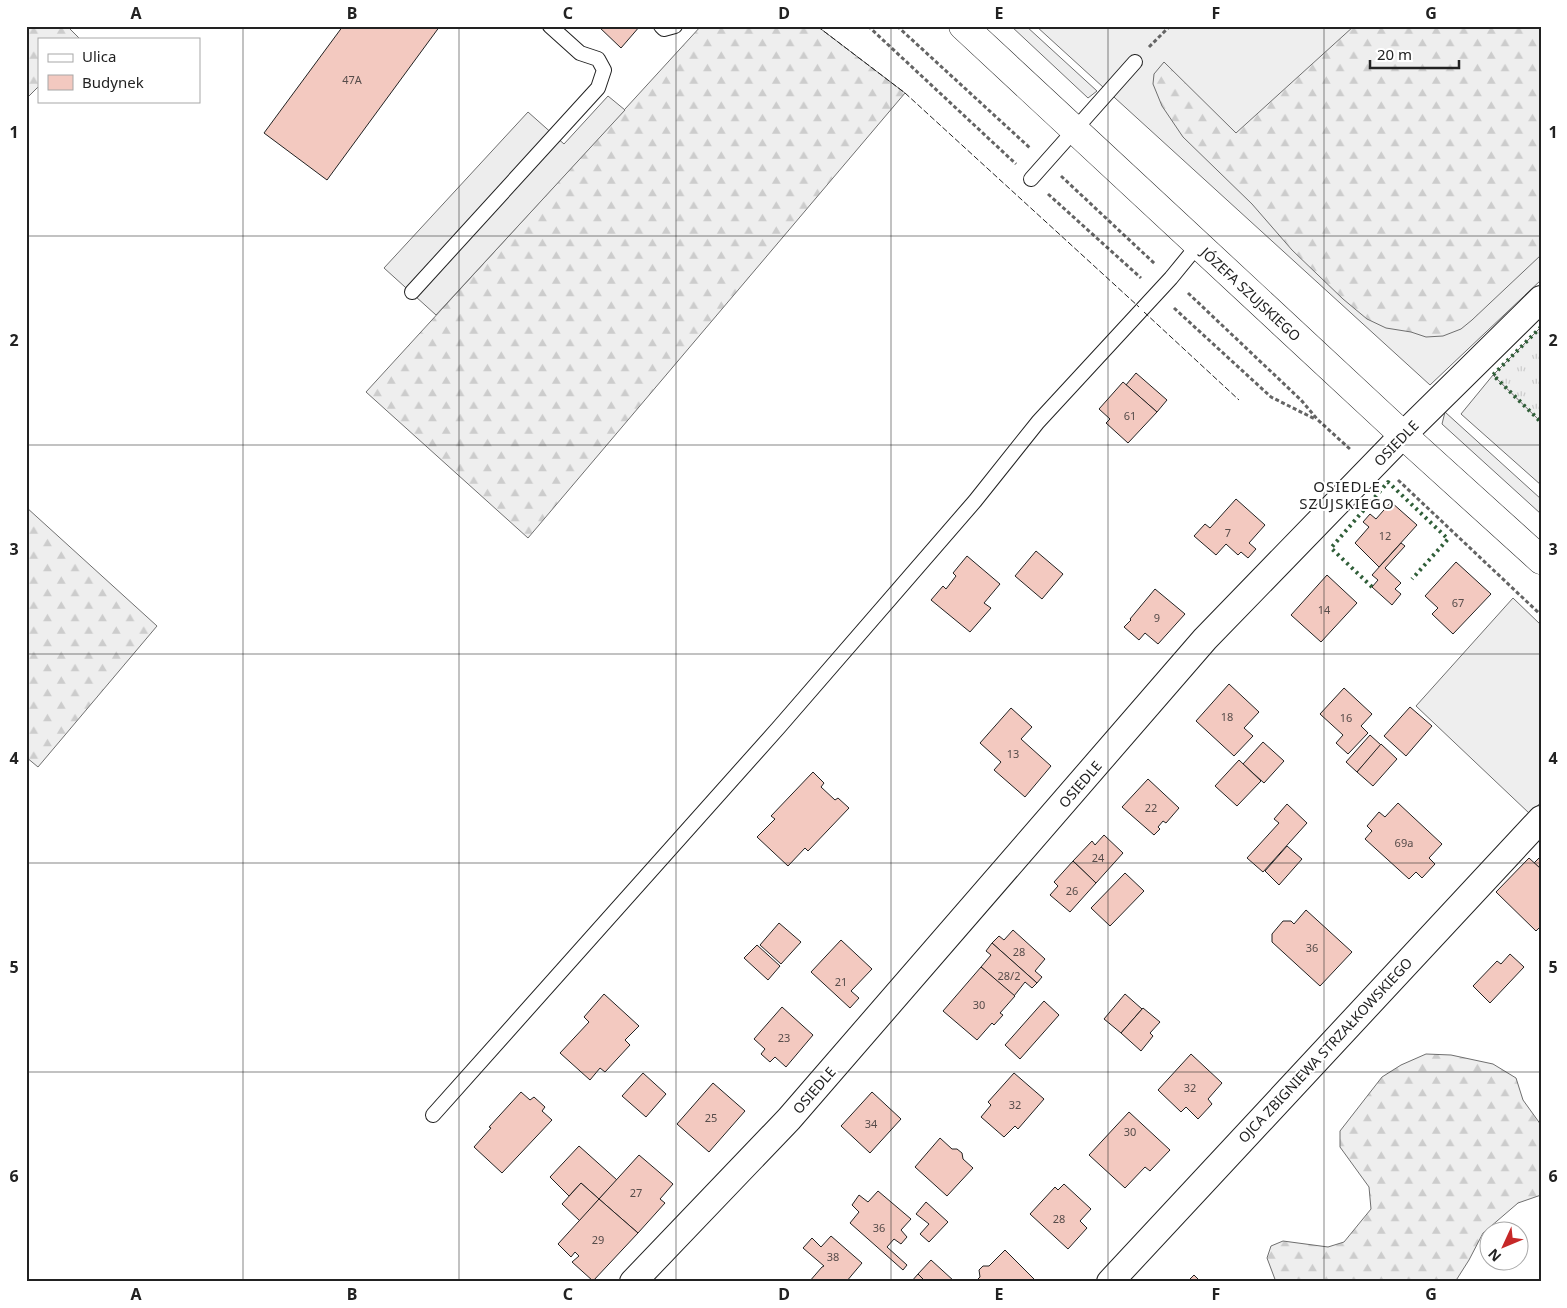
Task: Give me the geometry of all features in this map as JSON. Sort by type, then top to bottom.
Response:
[{"type":"street","name":"JÓZEFA SZUJSKIEGO","points":[[963,26],[1403,436],[1541,560]]},
{"type":"street","name":"OSIEDLE","points":[[632,1282],[789,1119],[1205,639],[1403,436],[1541,299]]},
{"type":"street","name":"OJCA ZBIGNIEWA STRZAŁKOWSKIEGO","points":[[1110,1282],[1541,819]]},
{"type":"lane","points":[[412,292],[598,88],[604,70],[598,59],[580,53],[550,26]]},
{"type":"lane","points":[[661,26],[664,29],[675,26]]},
{"type":"lane","points":[[1031,178],[1135,62]]},
{"type":"lane","points":[[433,1115],[812,689],[975,501],[1038,422],[1171,278],[1198,246]]},
{"type":"path","points":[[868,26],[1271,397],[1318,420]]},
{"type":"path","points":[[897,26],[1171,278],[1301,400],[1318,420],[1357,456],[1394,476],[1541,615]]},
{"type":"path","points":[[1135,62],[1170,26]]},
{"type":"green space","points":[[26,26],[67,26],[79,38],[38,38],[38,87],[26,99]]},
{"type":"green space","points":[[701,26],[817,26],[905,93],[528,538],[366,392]]},
{"type":"green space","points":[[1011,26],[1026,26],[1097,91],[1088,98]]},
{"type":"green space","points":[[1036,26],[1541,26],[1541,280],[1430,385]]},
{"type":"green space","points":[[1354,26],[1541,26],[1541,255],[1472,320],[1461,329],[1443,336],[1426,337],[1411,332],[1386,328],[1367,319],[1343,299],[1292,250],[1252,204],[1183,137],[1162,106],[1153,84],[1154,74],[1164,62],[1236,133]]},
{"type":"green space","points":[[1541,327],[1541,485],[1461,414],[1493,375]]},
{"type":"green space","points":[[1541,327],[1541,422],[1493,375]]},
{"type":"green space","points":[[1445,412],[1541,499],[1541,514],[1442,424]]},
{"type":"green space","points":[[26,507],[157,626],[38,767],[26,757]]},
{"type":"green space","points":[[1513,598],[1541,625],[1541,802],[1530,814],[1416,706]]},
{"type":"green space","points":[[1426,1054],[1451,1055],[1493,1064],[1516,1078],[1523,1100],[1541,1125],[1541,1195],[1518,1203],[1498,1220],[1480,1220],[1480,1239],[1455,1282],[1276,1282],[1267,1258],[1271,1246],[1283,1241],[1328,1247],[1344,1242],[1371,1209],[1369,1187],[1340,1147],[1340,1131],[1382,1077],[1401,1065]]},
{"type":"shaded area","points":[[608,96],[625,110],[436,315],[384,268],[528,112],[564,144]]},
{"type":"building","points":[[343,26],[440,26],[327,180],[264,133]]},
{"type":"building","points":[[598,26],[640,26],[621,48]]},
{"type":"building","points":[[1136,373],[1167,400],[1157,412],[1126,385]]},
{"type":"building","points":[[1123,382],[1157,412],[1128,443],[1106,423],[1110,419],[1099,409]]},
{"type":"building","points":[[1236,499],[1265,525],[1249,543],[1256,549],[1248,558],[1241,552],[1238,555],[1226,544],[1216,555],[1194,536],[1205,524],[1210,528]]},
{"type":"building","points":[[1391,502],[1417,525],[1379,567],[1355,543],[1369,527],[1363,522],[1370,514],[1376,519]]},
{"type":"building","points":[[1401,543],[1405,546],[1385,568],[1401,583],[1395,589],[1401,594],[1392,605],[1372,587],[1378,580],[1372,575]]},
{"type":"building","points":[[1036,551],[1063,574],[1042,599],[1015,576]]},
{"type":"building","points":[[967,556],[1000,584],[984,603],[991,608],[970,632],[931,600],[943,586],[946,589],[956,576],[953,573]]},
{"type":"building","points":[[1456,562],[1491,594],[1453,634],[1432,614],[1438,608],[1425,596]]},
{"type":"building","points":[[1327,575],[1357,603],[1321,642],[1291,615]]},
{"type":"building","points":[[1155,589],[1185,614],[1158,644],[1145,633],[1139,640],[1124,627]]},
{"type":"building","points":[[1229,684],[1259,712],[1244,728],[1253,736],[1234,756],[1196,721]]},
{"type":"building","points":[[1344,688],[1372,714],[1361,726],[1368,733],[1348,754],[1336,743],[1343,735],[1320,714]]},
{"type":"building","points":[[1410,707],[1432,726],[1406,756],[1384,736]]},
{"type":"building","points":[[1011,708],[1032,727],[1021,739],[1051,766],[1025,797],[994,770],[1001,762],[980,743]]},
{"type":"building","points":[[1370,735],[1381,745],[1357,772],[1346,762]]},
{"type":"building","points":[[1263,742],[1284,761],[1264,783],[1243,764]]},
{"type":"building","points":[[1381,744],[1397,759],[1373,786],[1357,772]]},
{"type":"building","points":[[1239,760],[1261,781],[1237,806],[1215,786]]},
{"type":"building","points":[[813,772],[824,783],[821,787],[835,800],[838,798],[849,808],[808,851],[805,848],[788,866],[757,837],[775,819],[771,816]]},
{"type":"building","points":[[1148,779],[1179,808],[1166,823],[1163,821],[1158,827],[1160,829],[1154,835],[1122,807]]},
{"type":"building","points":[[1398,803],[1442,844],[1429,858],[1435,864],[1422,878],[1416,872],[1409,879],[1365,839],[1372,831],[1367,826],[1379,812],[1385,817]]},
{"type":"building","points":[[1287,804],[1307,823],[1263,872],[1247,858],[1279,823],[1274,819]]},
{"type":"building","points":[[1104,835],[1123,853],[1096,883],[1073,861],[1092,841],[1095,845]]},
{"type":"building","points":[[1287,846],[1302,859],[1279,885],[1265,871]]},
{"type":"building","points":[[1541,856],[1541,869],[1534,863]]},
{"type":"building","points":[[1529,858],[1541,869],[1541,926],[1536,931],[1496,892]]},
{"type":"building","points":[[1073,861],[1096,883],[1070,912],[1050,895],[1058,886],[1054,882]]},
{"type":"building","points":[[1125,873],[1144,891],[1110,926],[1091,908]]},
{"type":"building","points":[[1306,910],[1352,952],[1320,986],[1272,942],[1272,934],[1283,921],[1291,921],[1294,924]]},
{"type":"building","points":[[779,923],[801,942],[781,964],[760,945]]},
{"type":"building","points":[[1013,930],[1045,959],[1035,971],[1042,977],[1037,983],[992,943],[999,936],[1004,940]]},
{"type":"building","points":[[841,940],[872,969],[851,991],[859,998],[850,1008],[811,972]]},
{"type":"building","points":[[992,943],[1037,983],[1032,988],[1025,982],[1014,996],[981,967],[991,955],[986,951]]},
{"type":"building","points":[[757,945],[780,966],[768,980],[744,958]]},
{"type":"building","points":[[1510,954],[1524,967],[1490,1003],[1473,986],[1497,961],[1501,964]]},
{"type":"building","points":[[981,967],[1015,996],[1000,1013],[1003,1015],[994,1025],[992,1023],[977,1040],[943,1011]]},
{"type":"building","points":[[604,994],[639,1026],[625,1040],[630,1045],[605,1072],[600,1068],[590,1080],[560,1053],[589,1022],[584,1017]]},
{"type":"building","points":[[1125,994],[1142,1009],[1121,1033],[1104,1019]]},
{"type":"building","points":[[1044,1001],[1059,1015],[1020,1059],[1005,1045]]},
{"type":"building","points":[[782,1007],[813,1035],[786,1067],[775,1057],[770,1062],[761,1054],[765,1049],[754,1039]]},
{"type":"building","points":[[1143,1008],[1160,1022],[1150,1033],[1153,1036],[1141,1051],[1121,1033]]},
{"type":"building","points":[[1191,1054],[1222,1083],[1208,1099],[1212,1104],[1198,1119],[1186,1107],[1181,1112],[1158,1090]]},
{"type":"building","points":[[643,1073],[666,1094],[646,1117],[622,1096]]},
{"type":"building","points":[[1014,1073],[1044,1099],[1018,1129],[1015,1126],[1004,1137],[981,1117],[991,1105],[988,1102]]},
{"type":"building","points":[[713,1083],[745,1111],[709,1152],[677,1124]]},
{"type":"building","points":[[521,1092],[530,1100],[534,1097],[545,1107],[542,1111],[552,1120],[502,1173],[474,1147],[491,1128],[489,1127]]},
{"type":"building","points":[[872,1092],[901,1119],[870,1153],[841,1126]]},
{"type":"building","points":[[1129,1112],[1170,1150],[1150,1171],[1145,1167],[1125,1188],[1089,1155]]},
{"type":"building","points":[[940,1138],[952,1149],[957,1149],[962,1153],[963,1159],[973,1168],[947,1196],[915,1167]]},
{"type":"building","points":[[579,1146],[617,1180],[599,1199],[581,1183],[569,1196],[550,1177]]},
{"type":"building","points":[[639,1155],[673,1184],[660,1199],[665,1203],[638,1233],[599,1199]]},
{"type":"building","points":[[581,1183],[599,1199],[580,1221],[562,1204]]},
{"type":"building","points":[[1064,1184],[1091,1209],[1080,1221],[1087,1228],[1068,1249],[1030,1214],[1055,1187],[1058,1190]]},
{"type":"building","points":[[878,1191],[911,1219],[901,1230],[907,1237],[901,1244],[894,1239],[887,1247],[907,1265],[903,1270],[850,1223],[859,1212],[852,1205],[859,1195],[868,1202]]},
{"type":"building","points":[[599,1199],[638,1233],[593,1281],[572,1262],[579,1256],[575,1252],[571,1257],[558,1244]]},
{"type":"building","points":[[926,1202],[948,1222],[929,1242],[920,1234],[929,1224],[916,1214]]},
{"type":"building","points":[[831,1236],[862,1263],[846,1282],[809,1282],[824,1266],[803,1248],[812,1238],[821,1247]]},
{"type":"building","points":[[1005,1250],[1035,1280],[1034,1282],[975,1282],[980,1277],[979,1270],[983,1266],[989,1266]]},
{"type":"building","points":[[931,1260],[954,1281],[926,1282],[918,1274]]},
{"type":"building","points":[[918,1274],[926,1282],[911,1282]]},
{"type":"building","points":[[1194,1275],[1201,1282],[1187,1282]]},
{"type":"hedge","points":[[1541,327],[1493,375],[1541,422]]},
{"type":"hedge","points":[[1372,587],[1331,548],[1388,482],[1448,539],[1412,579]]},
{"type":"fence","points":[[817,26],[905,93],[1139,307]]},
{"type":"fence","points":[[1144,312],[1239,400]]},
{"type":"district","name":"OSIEDLE SZUJSKIEGO","points":[[1347,494]]}]
